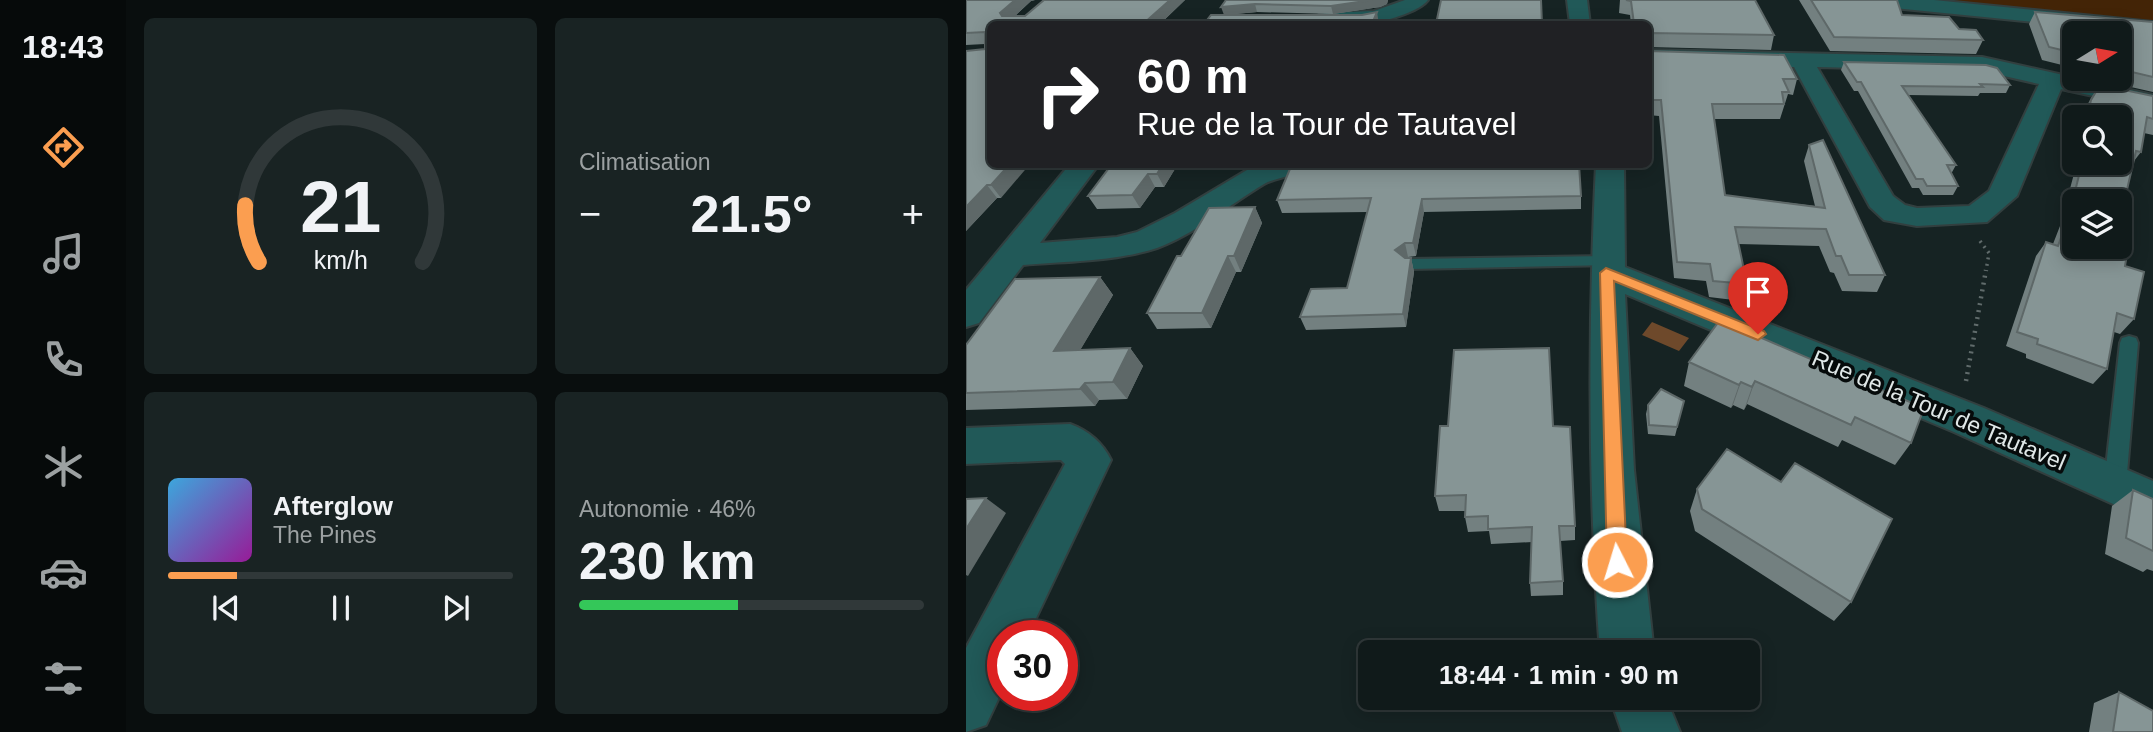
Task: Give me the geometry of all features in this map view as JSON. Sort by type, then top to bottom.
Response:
[{"type":"street","points":[[1577,0],[1580,21]]},
{"type":"street","points":[[1874,0],[2153,28]]},
{"type":"street","points":[[1299,20],[1367,19],[1412,10]]},
{"type":"street","points":[[1652,57],[1982,64],[2153,102]]},
{"type":"street","points":[[1801,59],[1881,201],[1895,213],[1917,217],[1976,215],[2003,196],[2053,79]]},
{"type":"street","points":[[966,314],[1082,168]]},
{"type":"street","points":[[1014,255],[1117,247],[1147,240],[1186,220],[1257,176],[1281,168]]},
{"type":"street","points":[[1610,168],[1607,267],[1615,539],[1626,640]]},
{"type":"street","name":"Rue de la Tour de Tautavel","points":[[1607,267],[1961,417],[2153,502]]},
{"type":"street","points":[[966,446],[1070,442],[1089,460],[966,705]]},
{"type":"street","points":[[1643,710],[1651,732]]},
{"type":"lane","points":[[1409,264],[1607,267]]},
{"type":"lane","points":[[2115,485],[2129,342]]},
{"type":"path","points":[[1961,215],[1989,253],[1961,417]]},
{"type":"shaded area","points":[[1912,0],[2153,0],[2153,24]]},
{"type":"shaded area","points":[[1652,322],[1689,338],[1679,351],[1642,335]]},
{"type":"building","points":[[966,0],[1015,0],[1000,13],[1002,16],[1025,16],[1044,0],[1170,0],[1146,21],[987,21],[987,168],[1006,168],[966,207],[966,51],[985,49],[985,32],[966,33]]},
{"type":"building","points":[[1226,0],[1372,0],[1331,6],[1255,4],[1221,7]]},
{"type":"building","points":[[1441,0],[1541,0],[1542,21],[1437,21]]},
{"type":"building","points":[[1626,0],[1755,0],[1774,35],[1652,33],[1652,21],[1634,21],[1631,1]]},
{"type":"building","points":[[1811,0],[1897,0],[1902,15],[1949,17],[1959,29],[1976,30],[1983,40],[1834,37]]},
{"type":"building","points":[[1377,12],[1373,21],[1206,21],[1211,15],[1362,15]]},
{"type":"building","points":[[2035,12],[2153,22],[2153,77],[2132,72],[2132,21],[2062,21],[2062,50],[2049,47]]},
{"type":"building","points":[[1652,51],[1784,55],[1797,79],[1783,79],[1789,92],[1782,92],[1784,104],[1712,104],[1725,195],[1825,208],[1809,145],[1823,140],[1885,275],[1849,275],[1841,256],[1836,256],[1826,229],[1735,227],[1747,284],[1713,281],[1710,264],[1677,262],[1661,100],[1652,100]]},
{"type":"building","points":[[1844,62],[1986,65],[1997,68],[2010,85],[1902,86],[1956,165],[1947,165],[1958,186],[1927,186],[1923,179],[1916,179],[1861,82],[1857,82]]},
{"type":"building","points":[[2096,91],[2129,91],[2153,96],[2153,119],[2147,117],[2141,152],[2136,151],[2132,168],[2132,105],[2090,105]]},
{"type":"building","points":[[1109,168],[1161,168],[1157,174],[1148,174],[1132,195],[1088,196]]},
{"type":"building","points":[[1290,168],[1579,168],[1581,196],[1422,199],[1413,243],[1405,243],[1395,250],[1405,258],[1411,258],[1403,314],[1300,317],[1311,289],[1347,288],[1371,198],[1277,200]]},
{"type":"building","points":[[2079,175],[2130,175],[2127,189],[2076,189]]},
{"type":"building","points":[[1255,207],[1234,256],[1228,256],[1202,313],[1147,313],[1177,256],[1181,256],[1209,208]]},
{"type":"building","points":[[2062,235],[2062,259],[2126,259],[2125,266],[2144,272],[2134,319],[2117,313],[2107,369],[2037,344],[2038,339],[2017,332],[2046,242],[2058,246]]},
{"type":"building","points":[[1100,277],[1054,351],[1130,348],[1113,382],[1085,383],[1080,389],[966,393],[966,345],[1015,279]]},
{"type":"building","points":[[1720,320],[1924,408],[1911,443],[1855,417],[1851,425],[1755,381],[1752,387],[1741,382],[1739,385],[1689,362]]},
{"type":"building","points":[[1549,348],[1553,426],[1570,427],[1575,526],[1559,526],[1563,581],[1530,583],[1532,527],[1488,529],[1488,516],[1465,517],[1466,495],[1435,496],[1440,426],[1448,426],[1454,350]]},
{"type":"building","points":[[1661,389],[1684,401],[1677,427],[1649,425],[1648,405]]},
{"type":"building","points":[[1727,449],[1781,482],[1795,463],[1892,519],[1851,602],[1702,509],[1697,489]]},
{"type":"building","points":[[2133,490],[2153,499],[2153,551],[2126,538]]},
{"type":"building","points":[[986,498],[966,529],[966,499]]},
{"type":"building","points":[[2119,692],[2153,711],[2153,732],[2113,732]]},
{"type":"route","points":[[1617,562],[1606,273],[1758,334]]}]
